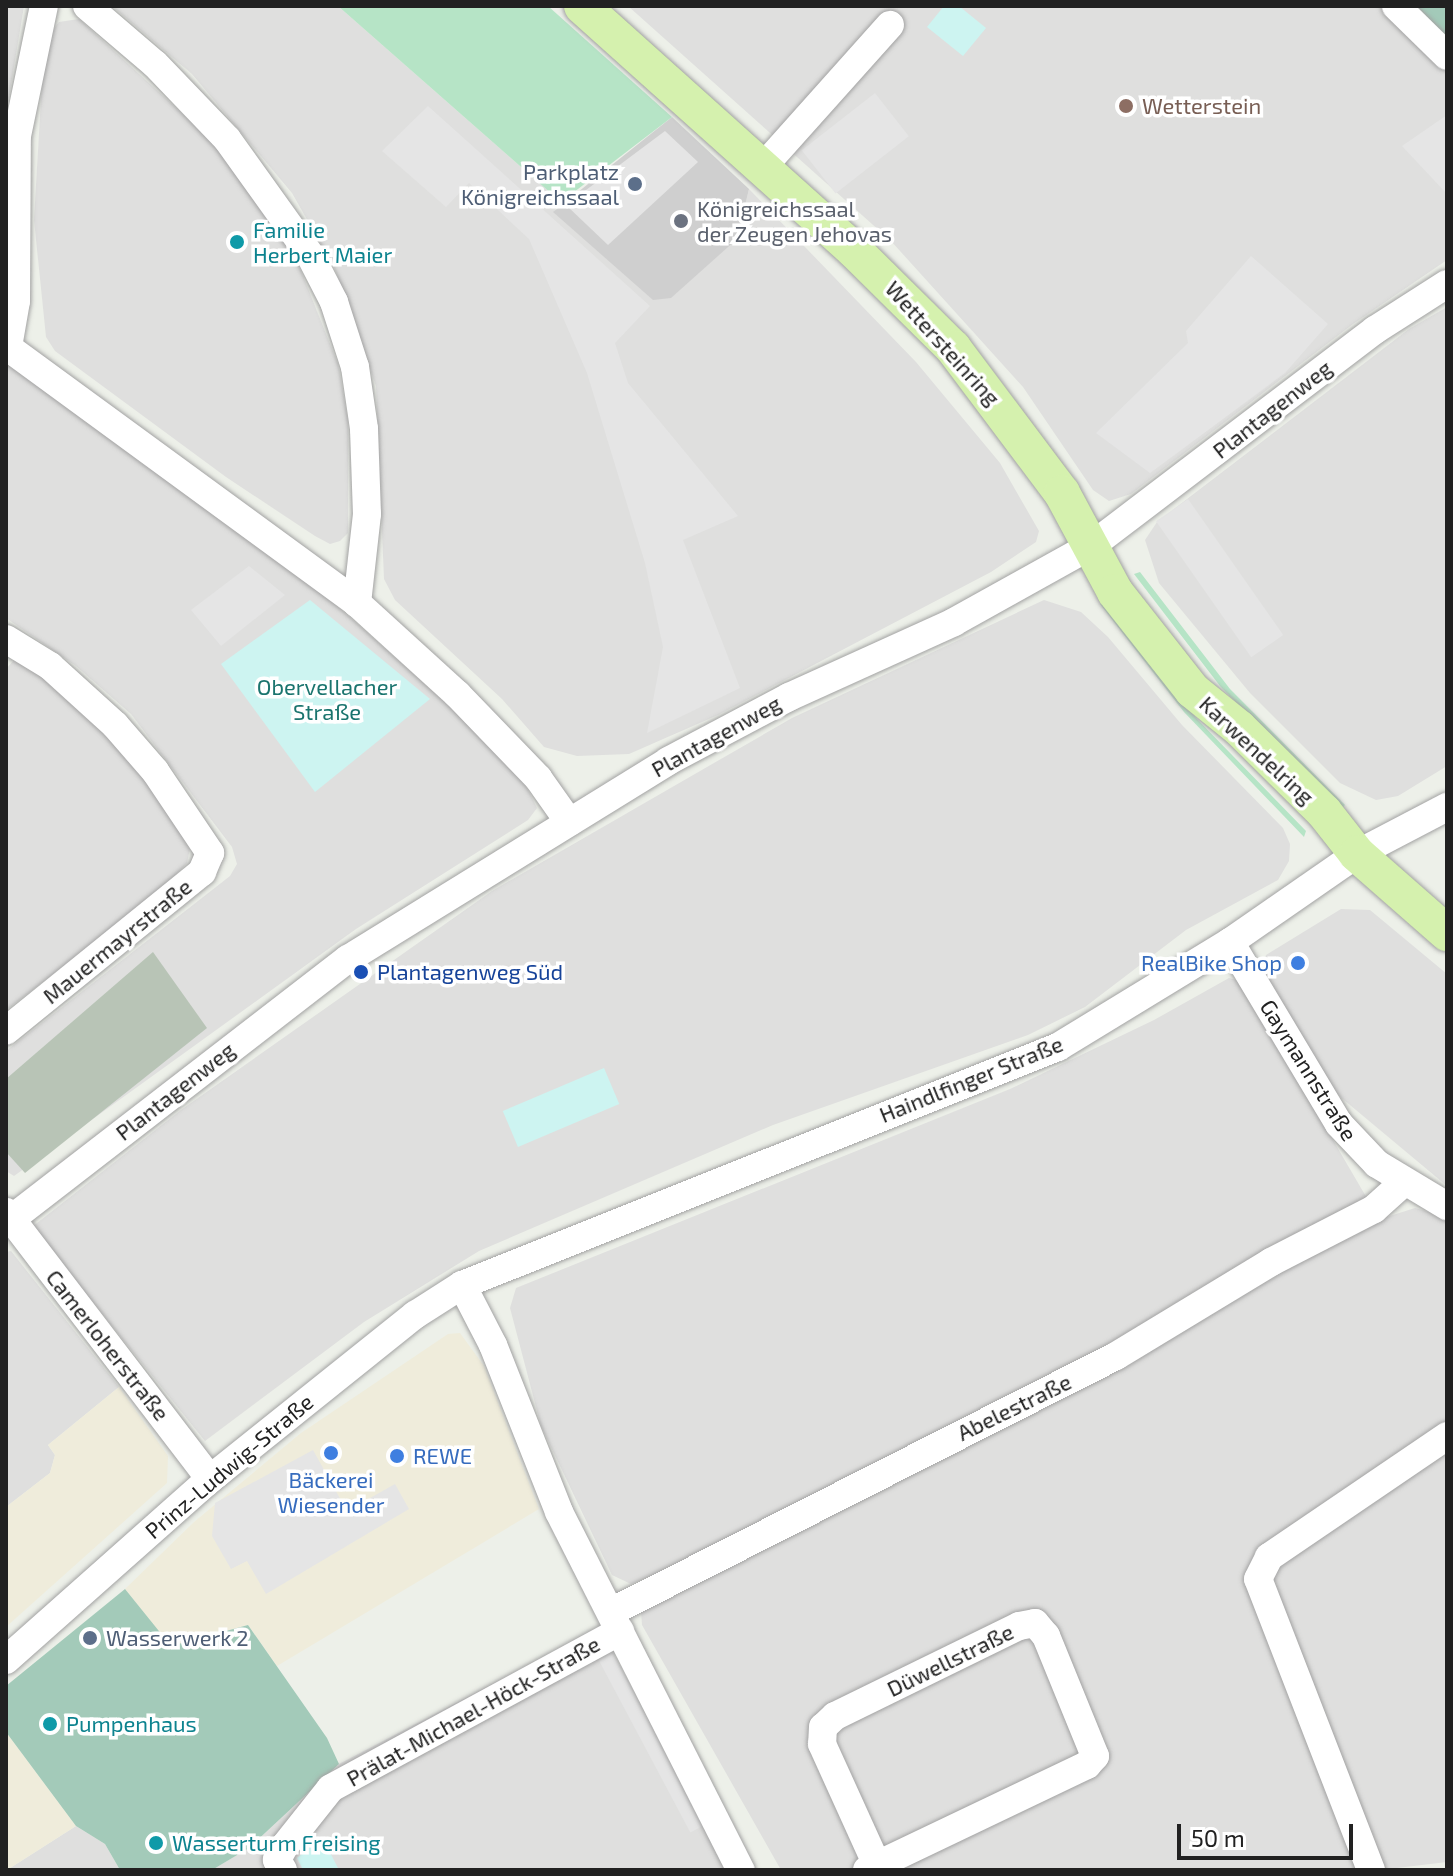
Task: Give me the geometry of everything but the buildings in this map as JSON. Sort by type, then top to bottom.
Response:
[{"type":"main road","name":"Wettersteinring","points":[[582,6],[762,168],[953,348],[1006,413],[1094,544]]},
{"type":"main road","name":"Karwendelring","points":[[1094,544],[1115,592],[1192,690],[1239,728],[1323,811],[1357,854],[1447,933]]},
{"type":"street","points":[[44,6],[17,136],[16,301],[7,347],[357,603],[457,694],[538,778],[569,822]]},
{"type":"street","points":[[87,6],[155,64],[227,139],[310,255],[334,302],[355,367],[367,465],[357,603]]},
{"type":"street","points":[[1396,6],[1447,56]]},
{"type":"street","points":[[762,168],[890,25]]},
{"type":"street","name":"Plantagenweg","points":[[8,1218],[348,959],[569,822],[789,697],[954,622],[1094,544],[1375,330],[1447,284]]},
{"type":"street","name":"Mauermayrstraße","points":[[6,639],[50,666],[115,725],[155,771],[210,853],[202,872],[6,1031]]},
{"type":"street","name":"Haindlfinger Straße","points":[[462,1285],[1058,1047],[1230,942],[1357,854],[1447,807]]},
{"type":"street","name":"Gaymannstraße","points":[[1230,942],[1339,1124],[1360,1150],[1404,1182],[1447,1206]]},
{"type":"street","name":"Abelestraße","points":[[616,1621],[1116,1356],[1271,1262],[1374,1209],[1404,1182]]},
{"type":"street","name":"Camerloherstraße","points":[[8,1218],[210,1479]]},
{"type":"street","points":[[462,1285],[493,1345],[559,1512],[741,1870]]},
{"type":"street","name":"Prinz-Ludwig-Straße","points":[[6,1660],[210,1479],[415,1315],[462,1285]]},
{"type":"street","points":[[1371,1870],[1258,1579],[1269,1557],[1447,1436]]},
{"type":"street","name":"Prälat-Michael-Höck-Straße","points":[[283,1870],[277,1860],[284,1847],[331,1788],[616,1621]]},
{"type":"street","name":"Düwellstraße","points":[[1035,1623],[1046,1636],[1095,1756],[1087,1765],[872,1868],[822,1744],[823,1727],[835,1716],[1019,1626],[1035,1623]]},
{"type":"shaded area","points":[[6,6],[24,6],[6,115]]},
{"type":"shaded area","points":[[112,6],[338,6],[561,202],[554,212],[737,239],[749,189],[916,362],[1000,463],[1039,531],[1036,542],[991,572],[718,715],[629,754],[577,756],[544,747],[502,699],[395,600],[384,579],[376,386],[335,269],[292,193],[192,74]]},
{"type":"shaded area","points":[[628,6],[1417,6],[1447,38],[1447,260],[1353,324],[1131,494],[1109,501],[1093,490],[1023,387],[891,241]]},
{"type":"shaded area","points":[[79,19],[210,139],[295,256],[338,364],[348,420],[348,533],[340,541],[330,544],[315,536],[226,477],[55,351],[46,337],[34,220],[42,82],[52,31],[59,22]]},
{"type":"shaded area","points":[[875,93],[909,136],[836,194],[802,150]]},
{"type":"shaded area","points":[[428,106],[650,306],[615,343],[628,383],[738,516],[683,540],[740,688],[647,733],[663,647],[645,563],[587,373],[529,239],[469,183],[446,207],[382,151]]},
{"type":"shaded area","points":[[1447,115],[1447,194],[1402,146]]},
{"type":"shaded area","points":[[672,117],[749,189],[737,239],[671,298],[653,300],[553,212]]},
{"type":"shaded area","name":"Parkplatz Königreichssaal","points":[[665,131],[698,162],[608,245],[566,205]]},
{"type":"shaded area","points":[[1251,256],[1328,324],[1285,373],[1150,473],[1096,433],[1188,343],[1186,331]]},
{"type":"shaded area","points":[[1447,307],[1447,766],[1398,796],[1376,800],[1340,783],[1250,693],[1159,583],[1145,540],[1157,522],[1409,329]]},
{"type":"shaded area","points":[[6,363],[328,598],[452,708],[526,786],[537,808],[528,820],[356,929],[14,1176],[6,1171],[6,1051],[230,876],[237,864],[232,847],[131,714],[76,666],[6,618]]},
{"type":"shaded area","points":[[1188,499],[1283,635],[1251,657],[1156,521]]},
{"type":"shaded area","points":[[249,566],[285,595],[221,646],[191,610]]},
{"type":"shaded area","points":[[1044,600],[1081,612],[1108,637],[1182,725],[1283,828],[1290,844],[1289,861],[1278,880],[1186,930],[1085,1007],[1028,1035],[773,1125],[479,1251],[364,1322],[205,1441],[32,1227],[181,1110],[492,891],[792,718]]},
{"type":"shaded area","points":[[14,660],[66,693],[115,743],[150,785],[190,849],[187,863],[156,896],[6,1010],[6,669]]},
{"type":"shaded area","points":[[1341,909],[1370,910],[1447,974],[1447,1186],[1332,1090],[1262,969],[1266,955]]},
{"type":"shaded area","points":[[153,952],[207,1028],[25,1173],[6,1152],[6,1079]]},
{"type":"shaded area","points":[[1229,978],[1240,981],[1368,1200],[1073,1368],[664,1571],[631,1584],[612,1575],[541,1426],[510,1308],[516,1288],[1010,1089],[1154,1020]]},
{"type":"shaded area","points":[[1415,1208],[1447,1217],[1447,1862],[1380,1870],[781,1870],[642,1625],[641,1611],[1058,1400],[1371,1222]]},
{"type":"shaded area","points":[[11,1251],[119,1387],[48,1445],[55,1455],[50,1473],[6,1507],[6,1252]]},
{"type":"shaded area","points":[[460,1333],[484,1366],[539,1509],[277,1666],[248,1625],[171,1647],[125,1589],[194,1522],[301,1433],[448,1334]]},
{"type":"shaded area","points":[[119,1387],[168,1456],[167,1483],[6,1627],[6,1507],[50,1473],[55,1455],[48,1445]]},
{"type":"shaded area","points":[[313,1450],[347,1511],[395,1484],[409,1509],[266,1594],[247,1561],[231,1569],[212,1536],[215,1503]]},
{"type":"shaded area","points":[[592,1632],[612,1651],[729,1870],[212,1870],[249,1848],[339,1764]]},
{"type":"shaded area","points":[[612,1651],[704,1825],[690,1832],[598,1659]]},
{"type":"shaded area","points":[[6,1732],[76,1826],[7,1870],[6,1870]]},
{"type":"shaded area","points":[[76,1826],[105,1844],[120,1870],[7,1870]]},
{"type":"green space","points":[[338,6],[548,6],[672,117],[561,202]]},
{"type":"green space","points":[[944,6],[959,6],[986,28],[963,56],[927,27]]},
{"type":"green space","points":[[1417,6],[1447,6],[1447,38]]},
{"type":"green space","points":[[1140,572],[1230,689],[1345,805],[1341,809],[1220,686],[1134,574]]},
{"type":"green space","name":"Obervellacher Straße","points":[[310,600],[430,699],[315,792],[221,664]]},
{"type":"green space","points":[[1104,601],[1196,718],[1306,831],[1304,837],[1184,712],[1100,604]]},
{"type":"green space","points":[[604,1068],[619,1104],[518,1147],[503,1111]]},
{"type":"green space","points":[[125,1589],[171,1646],[248,1625],[327,1738],[339,1764],[249,1848],[212,1870],[120,1870],[105,1844],[76,1826],[6,1732],[6,1686]]},
{"type":"green space","points":[[322,1837],[339,1870],[303,1870],[297,1858]]},
{"type":"place","name":"Wetterstein","points":[[1126,106]]},
{"type":"place","name":"Parkplatz Königreichssaal","points":[[635,184]]},
{"type":"place","name":"Königreichssaal der Zeugen Jehovas","points":[[681,221]]},
{"type":"place","name":"Familie Herbert Maier","points":[[237,242]]},
{"type":"place","name":"RealBike Shop","points":[[1298,963]]},
{"type":"place","name":"Plantagenweg Süd","points":[[361,972]]},
{"type":"place","name":"Bäckerei Wiesender","points":[[331,1453]]},
{"type":"place","name":"REWE","points":[[397,1456]]},
{"type":"place","name":"Wasserwerk 2","points":[[90,1638]]},
{"type":"place","name":"Pumpenhaus","points":[[50,1724]]},
{"type":"place","name":"Wasserturm Freising","points":[[156,1843]]}]
